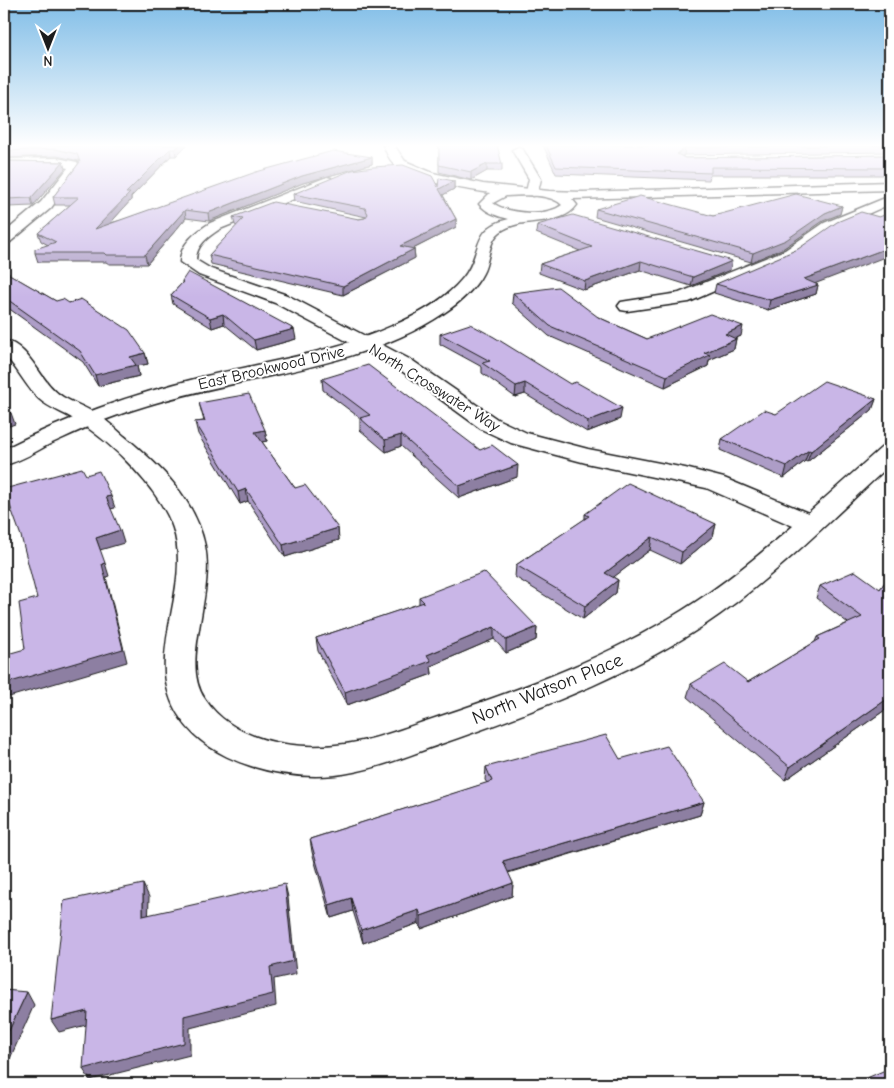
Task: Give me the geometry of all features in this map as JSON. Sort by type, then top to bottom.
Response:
[{"type":"street","points":[[4,240],[46,205],[53,196]]},
{"type":"street","name":"North Crosswater Way","points":[[290,196],[205,231],[188,255],[188,262],[205,272],[281,300],[365,344],[430,380],[489,424],[520,438],[586,456],[685,475],[715,483],[810,523]]},
{"type":"street","points":[[478,196],[494,213],[536,216],[565,209],[603,196]]},
{"type":"street","points":[[494,213],[498,196]]},
{"type":"street","points":[[556,196],[568,201],[565,209]]},
{"type":"street","points":[[626,306],[683,298],[790,253],[829,226],[885,196]]},
{"type":"street","points":[[271,203],[298,209]]},
{"type":"street","points":[[565,209],[579,219]]},
{"type":"street","name":"East Brookwood Drive","points":[[4,458],[38,440],[89,419],[170,391],[305,362],[365,344],[418,321],[454,297],[475,273],[482,248],[489,237],[494,213]]},
{"type":"street","points":[[728,262],[751,269]]},
{"type":"street","name":"North Watson Place","points":[[4,346],[25,363],[40,387],[50,397],[89,419],[144,463],[169,492],[189,536],[193,562],[192,584],[180,652],[182,690],[201,720],[232,743],[277,758],[320,761],[364,756],[520,703],[616,662],[693,618],[754,573],[890,452]]},
{"type":"building","points":[[4,196],[33,196],[31,198],[6,199],[4,201]]},
{"type":"building","points":[[127,196],[95,229],[189,196],[252,196],[208,213],[185,210],[145,255],[35,253],[35,249],[56,242],[38,233],[79,197],[53,197]]},
{"type":"building","points":[[302,196],[443,196],[456,219],[400,246],[414,249],[343,286],[209,255],[243,219],[233,217],[273,202],[359,219],[365,218],[368,214],[365,208]]},
{"type":"building","points":[[640,196],[713,216],[789,196],[803,196],[842,206],[825,213],[786,240],[753,253],[596,209]]},
{"type":"building","points":[[861,212],[879,217],[890,213],[890,247],[804,279],[818,285],[770,300],[716,284],[798,249],[837,222]]},
{"type":"building","points":[[573,215],[732,261],[693,277],[641,261],[585,281],[540,264],[592,247],[537,225]]},
{"type":"building","points":[[4,271],[56,301],[63,299],[69,303],[81,299],[129,330],[145,353],[130,357],[136,365],[95,375],[80,351],[4,297]]},
{"type":"building","points":[[188,272],[294,329],[254,340],[223,314],[210,318],[171,295],[183,282]]},
{"type":"building","points":[[558,287],[598,317],[647,339],[710,314],[743,326],[725,334],[736,339],[704,353],[710,355],[667,376],[550,326],[513,293]]},
{"type":"building","points":[[470,324],[570,384],[576,382],[622,408],[588,421],[525,383],[516,386],[482,363],[490,361],[440,334]]},
{"type":"building","points":[[368,365],[480,450],[492,445],[518,465],[459,486],[401,435],[385,440],[360,418],[370,415],[322,379]]},
{"type":"building","points":[[824,381],[876,399],[811,451],[809,450],[787,466],[722,439],[764,410],[776,414]]},
{"type":"building","points":[[249,394],[265,430],[255,432],[295,488],[305,485],[338,528],[283,545],[246,489],[238,492],[195,422],[205,421],[199,403]]},
{"type":"building","points":[[4,407],[11,413],[4,415]]},
{"type":"building","points":[[82,468],[86,475],[99,471],[111,496],[106,497],[120,530],[96,538],[105,563],[102,564],[123,649],[4,684],[4,655],[25,649],[19,603],[37,598],[21,536],[4,489]]},
{"type":"building","points":[[628,483],[716,524],[682,552],[652,537],[605,573],[618,580],[585,606],[516,565],[589,516],[585,514]]},
{"type":"building","points":[[855,571],[880,589],[890,575],[890,697],[790,767],[691,684],[725,664],[748,682],[820,639],[817,637],[862,617],[820,586]]},
{"type":"building","points":[[484,572],[537,627],[506,640],[494,627],[427,655],[431,661],[345,692],[316,638],[424,602],[419,597]]},
{"type":"building","points":[[606,735],[620,759],[667,746],[704,802],[503,861],[513,883],[421,916],[419,910],[361,930],[351,898],[329,905],[310,839],[492,781],[486,767]]},
{"type":"building","points":[[143,884],[143,916],[285,884],[293,961],[270,967],[273,994],[184,1016],[184,1043],[83,1069],[87,1011],[51,1020],[64,901]]},
{"type":"building","points":[[4,990],[27,992],[4,1041]]},
{"type":"building","points":[[890,1068],[890,1084],[853,1084]]}]
